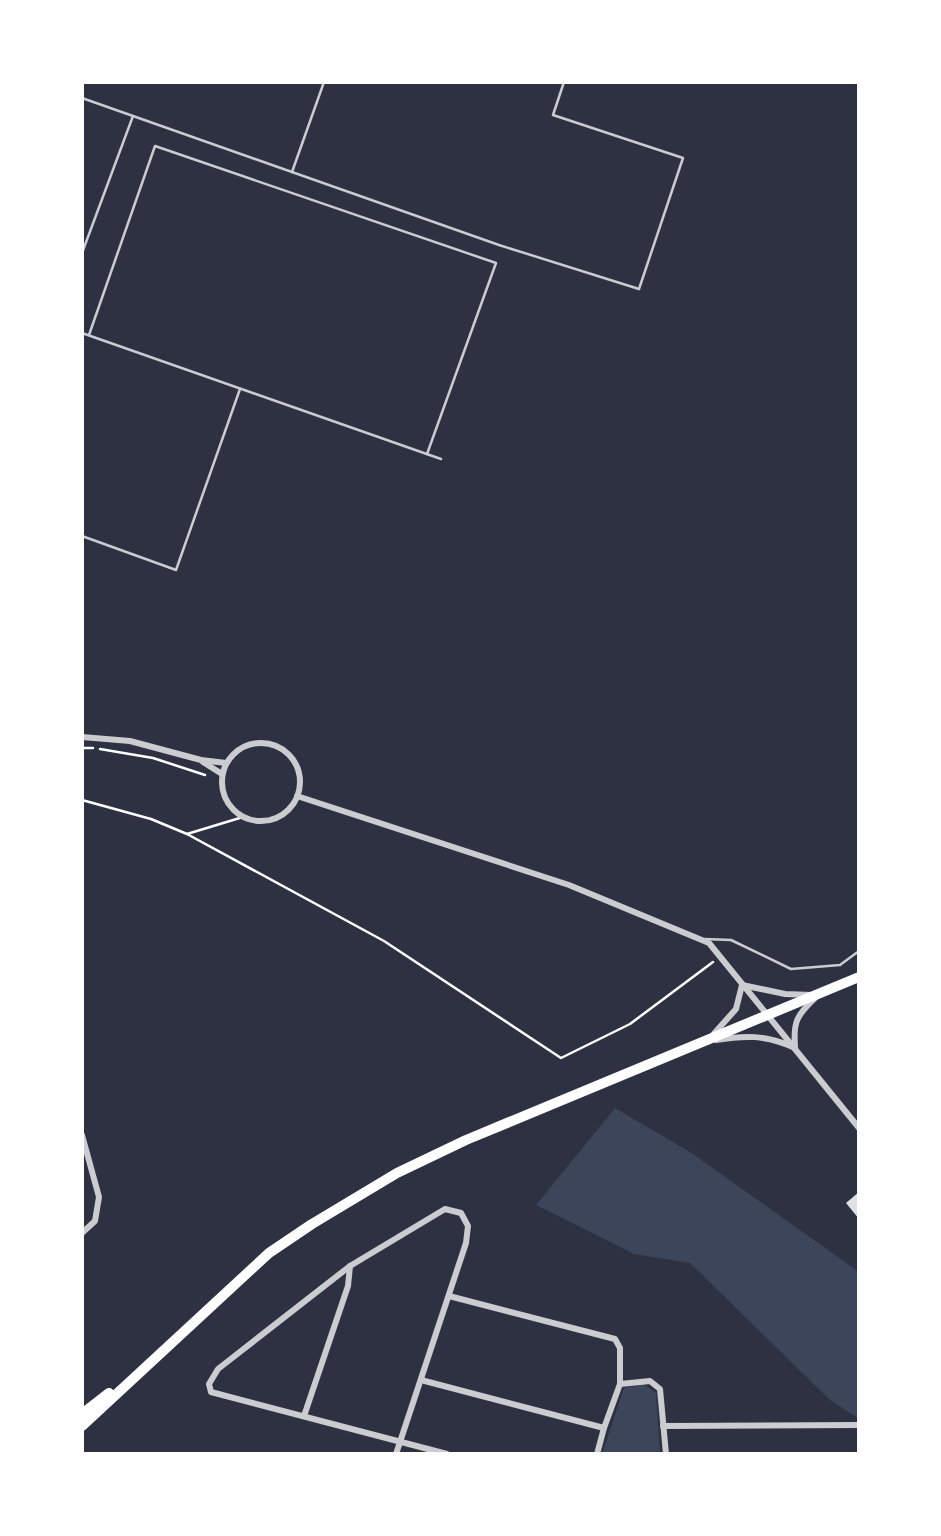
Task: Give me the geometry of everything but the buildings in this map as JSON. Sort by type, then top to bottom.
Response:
[{"type":"main road","points":[[82,1426],[269,1253],[397,1173],[466,1140],[859,977]]},
{"type":"main road","points":[[82,1414],[162,1351]]},
{"type":"street","points":[[82,737],[130,741],[201,761],[226,763]]},
{"type":"street","points":[[267,743],[279,747],[292,758],[300,785],[291,807],[272,819],[255,821],[243,817],[227,803],[222,775],[226,763],[234,753],[249,744],[267,743]]},
{"type":"street","points":[[201,761],[222,775]]},
{"type":"street","points":[[297,796],[569,885],[709,943],[859,1128]]},
{"type":"street","points":[[743,985],[785,994],[818,995]]},
{"type":"street","points":[[708,1041],[736,1009],[743,985]]},
{"type":"street","points":[[795,1048],[794,1028],[800,1012],[818,995]]},
{"type":"street","points":[[708,1041],[744,1035],[774,1039],[795,1048]]},
{"type":"street","points":[[82,1135],[99,1197],[95,1221],[82,1233]]},
{"type":"street","points":[[396,1454],[400,1442],[421,1380],[449,1296],[466,1243],[468,1226],[461,1213],[445,1209],[350,1266],[218,1369],[209,1384],[211,1392],[304,1416],[400,1442],[447,1454]]},
{"type":"street","points":[[304,1416],[348,1286],[350,1266]]},
{"type":"street","points":[[449,1296],[615,1339],[620,1348],[620,1384],[597,1454]]},
{"type":"street","points":[[421,1380],[604,1428]]},
{"type":"street","points":[[620,1384],[650,1381],[660,1389],[666,1454]]},
{"type":"street","points":[[663,1426],[859,1426]]},
{"type":"lane","points":[[292,172],[324,82]]},
{"type":"lane","points":[[82,98],[499,245],[639,289],[683,158],[553,115],[564,82]]},
{"type":"lane","points":[[82,253],[132,116]]},
{"type":"lane","points":[[89,335],[155,146],[496,263],[427,454]]},
{"type":"lane","points":[[82,333],[441,459]]},
{"type":"lane","points":[[82,536],[176,570],[240,389]]},
{"type":"lane","points":[[698,939],[731,940],[792,969],[840,965],[859,951]]},
{"type":"path","points":[[82,748],[153,758],[222,783]]},
{"type":"path","points":[[82,800],[151,819],[187,834],[384,941],[561,1058],[630,1024],[720,957]]},
{"type":"path","points":[[187,834],[243,817]]},
{"type":"shaded area","points":[[615,1108],[690,1152],[859,1272],[859,1419],[829,1399],[690,1263],[634,1254],[536,1205]]},
{"type":"shaded area","points":[[644,1384],[656,1393],[660,1454],[602,1454],[624,1388]]}]
